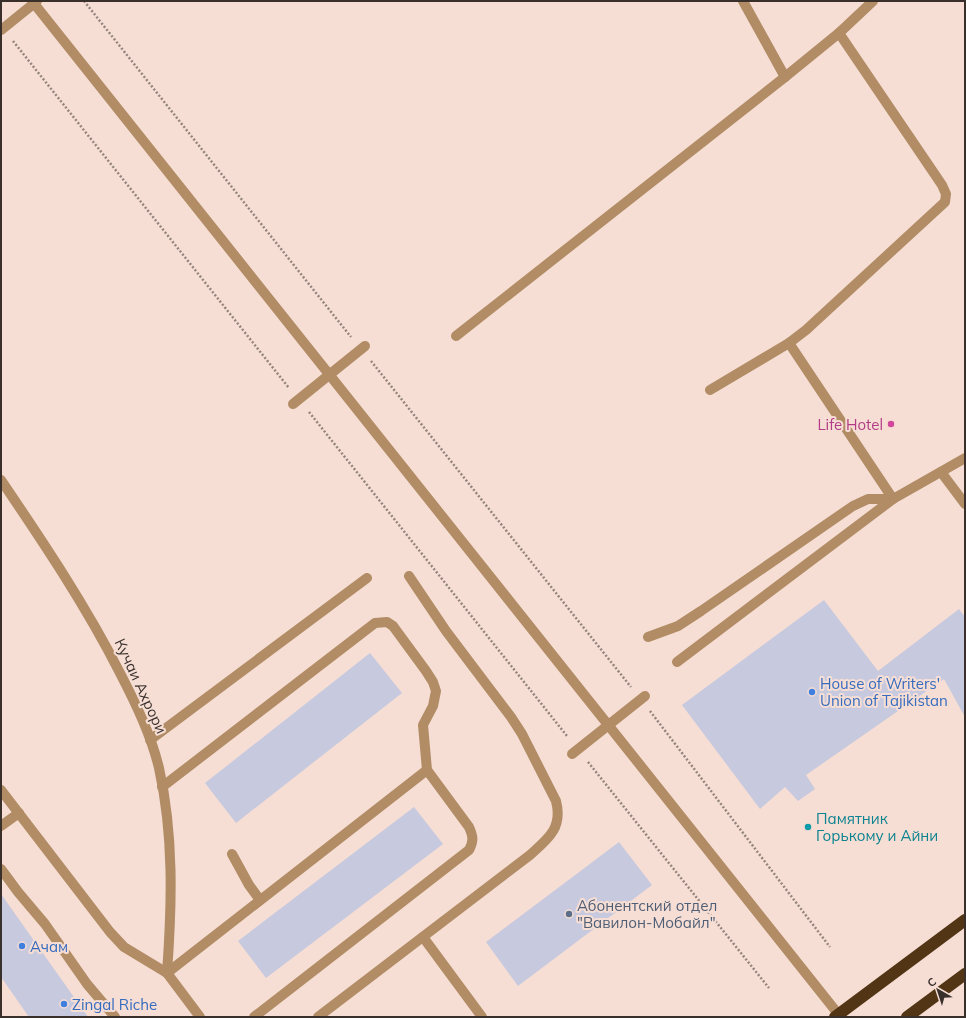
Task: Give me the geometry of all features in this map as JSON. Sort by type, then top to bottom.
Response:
[{"type":"highway","points":[[837,1016],[965,920]]},
{"type":"highway","points":[[907,1017],[965,974]]},
{"type":"street","points":[[743,1],[784,77]]},
{"type":"street","points":[[456,336],[839,33],[873,1]]},
{"type":"street","points":[[2,29],[35,2],[608,724],[837,1016]]},
{"type":"street","points":[[710,390],[790,343],[823,316],[945,202],[946,194],[942,185],[839,33]]},
{"type":"street","points":[[790,343],[893,499]]},
{"type":"street","points":[[295,402],[363,348]]},
{"type":"street","points":[[677,662],[893,499],[965,458]]},
{"type":"street","points":[[941,472],[965,504]]},
{"type":"street","name":"Кучаи Ахрори","points":[[1,480],[77,596],[108,650],[137,706],[150,740],[162,787],[169,828],[172,895],[167,973]]},
{"type":"street","points":[[648,637],[678,626],[861,501],[876,497],[893,499]]},
{"type":"street","points":[[318,1017],[546,841],[553,832],[557,821],[558,810],[556,801],[522,734],[446,630],[409,576]]},
{"type":"street","points":[[150,740],[367,578]]},
{"type":"street","points":[[162,787],[368,627],[381,621],[387,622],[393,626],[433,682],[436,699],[423,725],[427,770],[469,827],[473,835],[473,843],[469,850],[254,1017]]},
{"type":"street","points":[[575,751],[643,698]]},
{"type":"street","points":[[167,973],[427,770]]},
{"type":"street","points":[[1,790],[110,932],[124,947],[167,973],[200,1017]]},
{"type":"street","points":[[1,826],[19,813]]},
{"type":"street","points":[[232,854],[249,885],[260,900]]},
{"type":"street","points":[[1,868],[20,896],[45,924],[87,984],[116,1017]]},
{"type":"street","points":[[423,937],[482,1017]]},
{"type":"path","points":[[84,1],[643,698],[830,947]]},
{"type":"path","points":[[2,29],[295,402],[575,751],[769,988]]},
{"type":"building","name":"House of Writers' Union of Tajikistan","points":[[824,600],[878,671],[959,609],[965,617],[965,717],[944,679],[806,775],[815,789],[798,801],[785,787],[760,809],[682,705]]},
{"type":"building","points":[[370,653],[402,693],[236,823],[205,783]]},
{"type":"building","points":[[414,807],[443,844],[266,978],[238,941]]},
{"type":"building","name":"Абонентский отдел \"Вавилон-Мобайл\"","points":[[619,842],[652,885],[518,986],[486,942]]},
{"type":"building","points":[[1,894],[88,1017],[29,1017],[1,977]]},
{"type":"place","name":"Life Hotel","points":[[891,424]]},
{"type":"place","name":"House of Writers' Union of Tajikistan","points":[[812,692]]},
{"type":"place","name":"Памятник Горькому и Айни","points":[[808,827]]},
{"type":"place","name":"Абонентский отдел \"Вавилон-Мобайл\"","points":[[569,914]]},
{"type":"place","name":"Ачам","points":[[22,946]]},
{"type":"place","name":"Zingal Riche","points":[[64,1004]]}]
